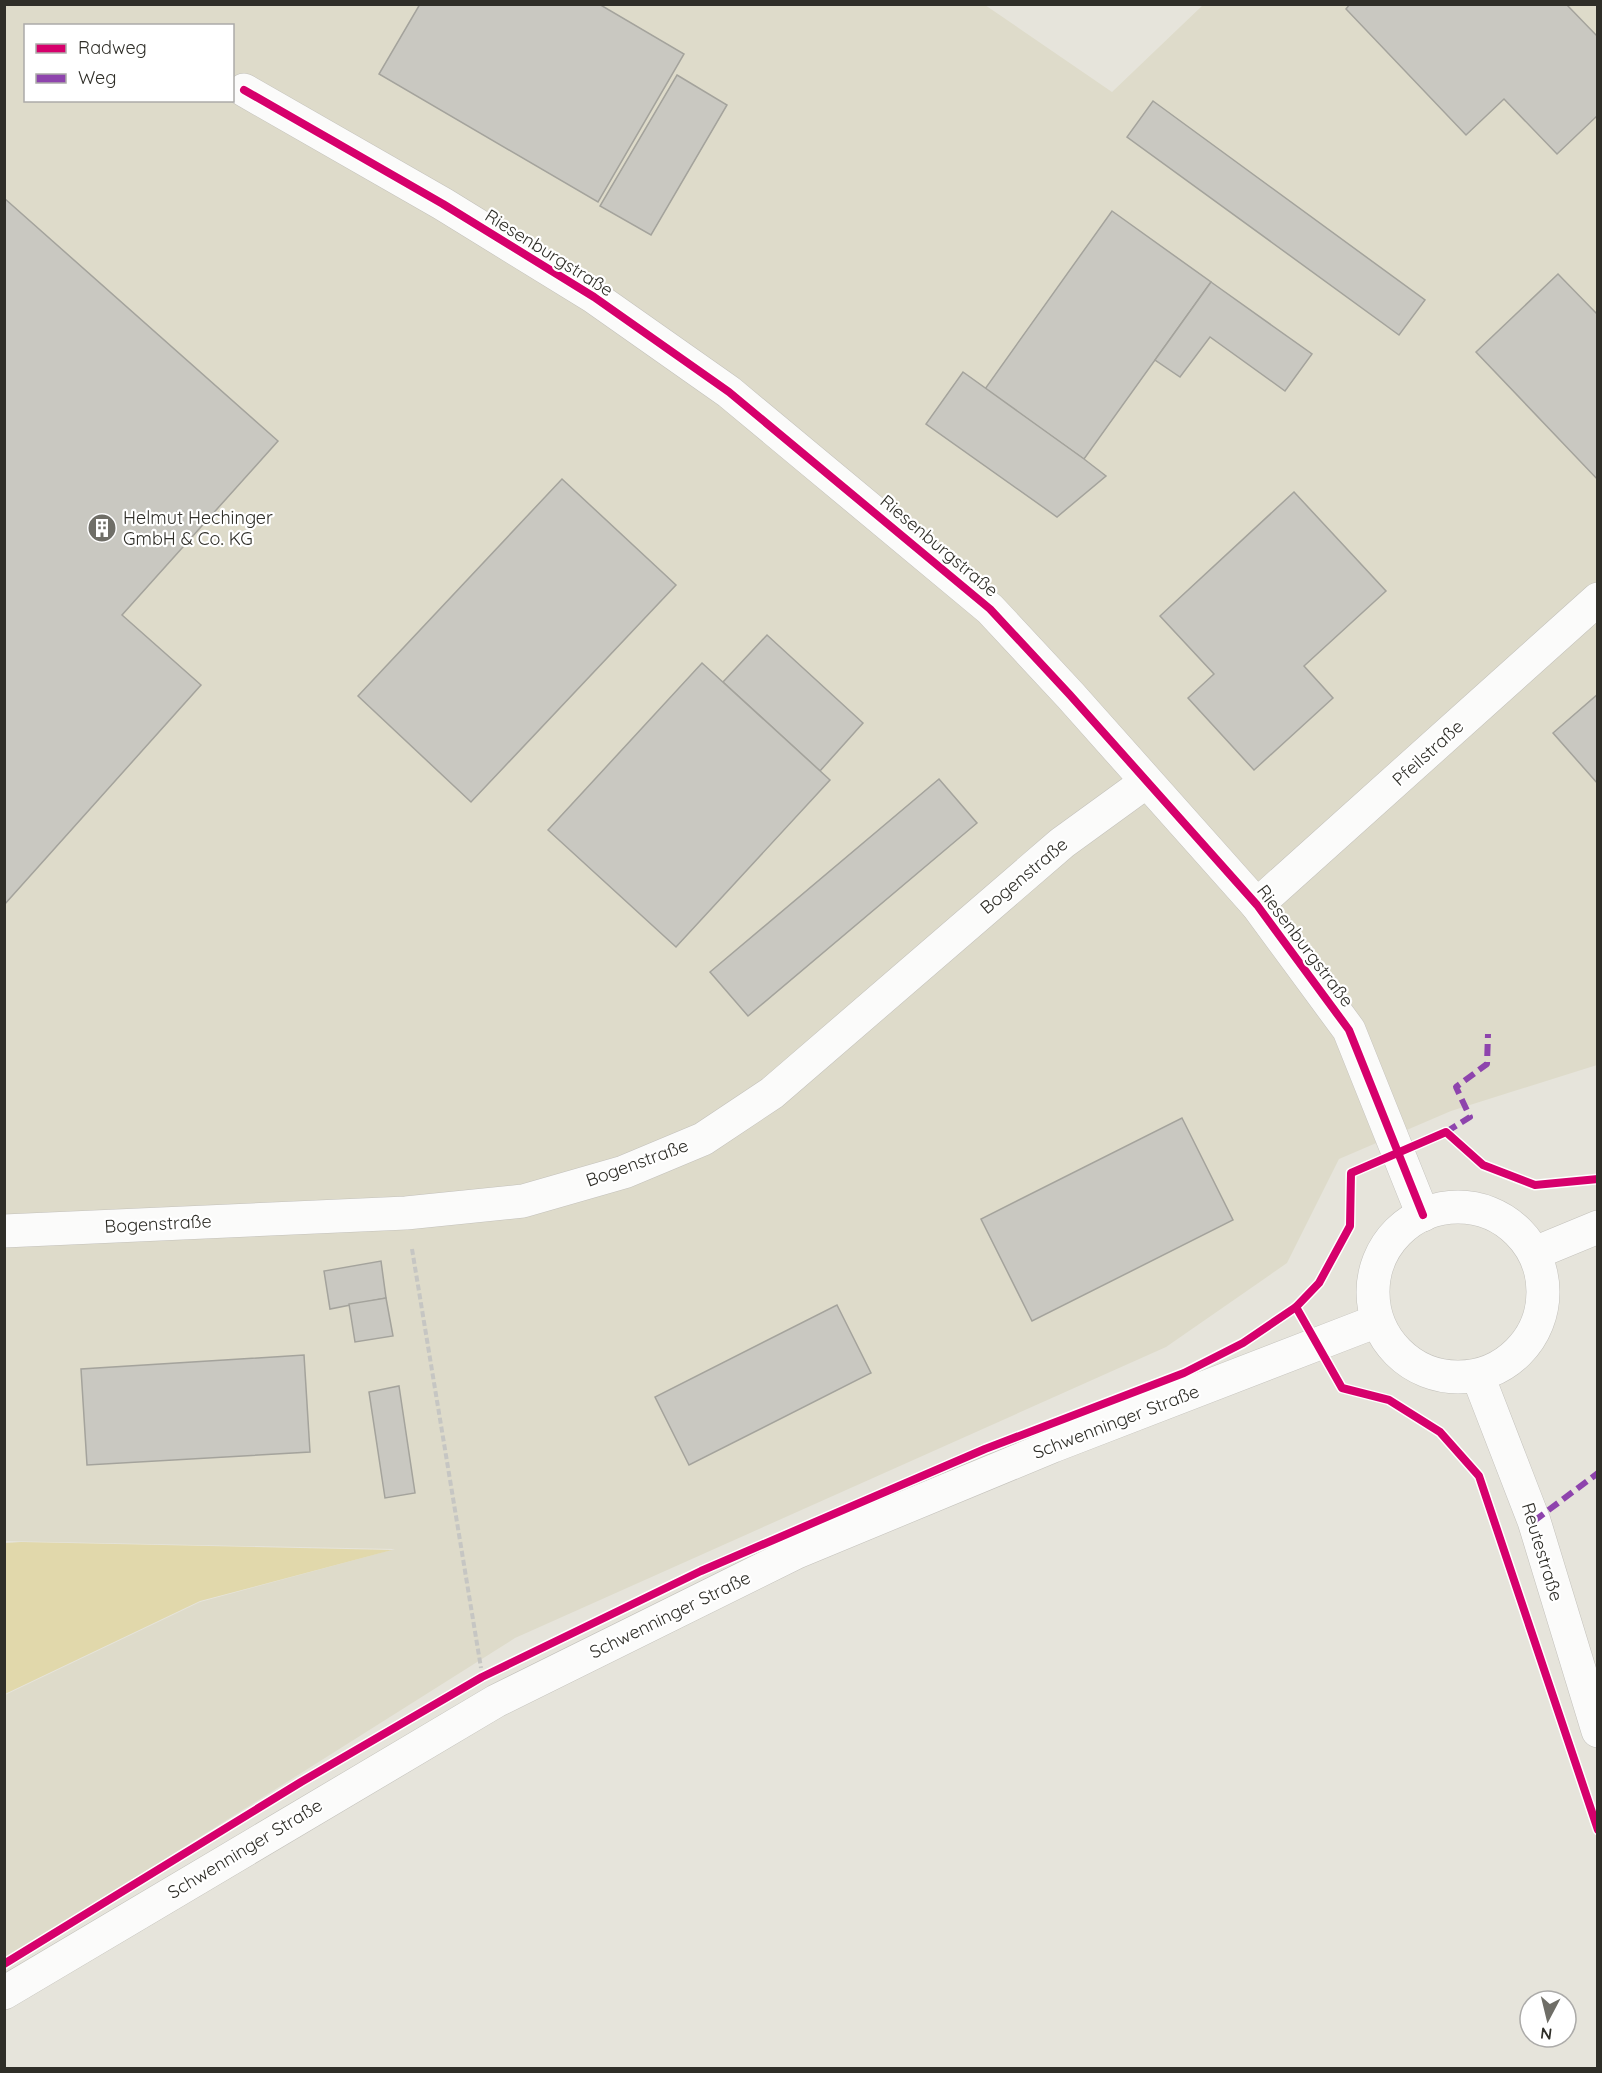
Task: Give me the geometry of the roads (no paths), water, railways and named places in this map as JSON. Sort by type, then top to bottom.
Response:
[{"type":"street","name":"Riesenburgstraße","points":[[244,90],[443,204],[584,291],[729,392],[990,609],[1070,694],[1257,905],[1349,1030],[1423,1215]]},
{"type":"street","name":"Pfeilstraße","points":[[1257,905],[1598,599]]},
{"type":"street","name":"Bogenstraße","points":[[4,1231],[406,1213],[523,1201],[624,1172],[703,1139],[772,1093],[1062,843],[1146,782]]},
{"type":"street","points":[[1458,1206],[1489,1212],[1516,1228],[1535,1253],[1544,1282],[1542,1314],[1529,1342],[1522,1349],[1507,1363],[1478,1376],[1445,1376],[1429,1373],[1407,1361],[1389,1343],[1377,1321],[1372,1295],[1376,1269],[1386,1244],[1404,1225],[1423,1215],[1458,1206]]},
{"type":"street","points":[[1535,1253],[1598,1227]]},
{"type":"street","name":"Schwenninger Straße","points":[[4,1993],[496,1701],[797,1552],[1053,1446],[1377,1321]]},
{"type":"street","name":"Reutestraße","points":[[1478,1376],[1534,1521],[1598,1731]]},
{"type":"place","name":"Helmut Hechinger GmbH & Co. KG","points":[[102,528]]}]
